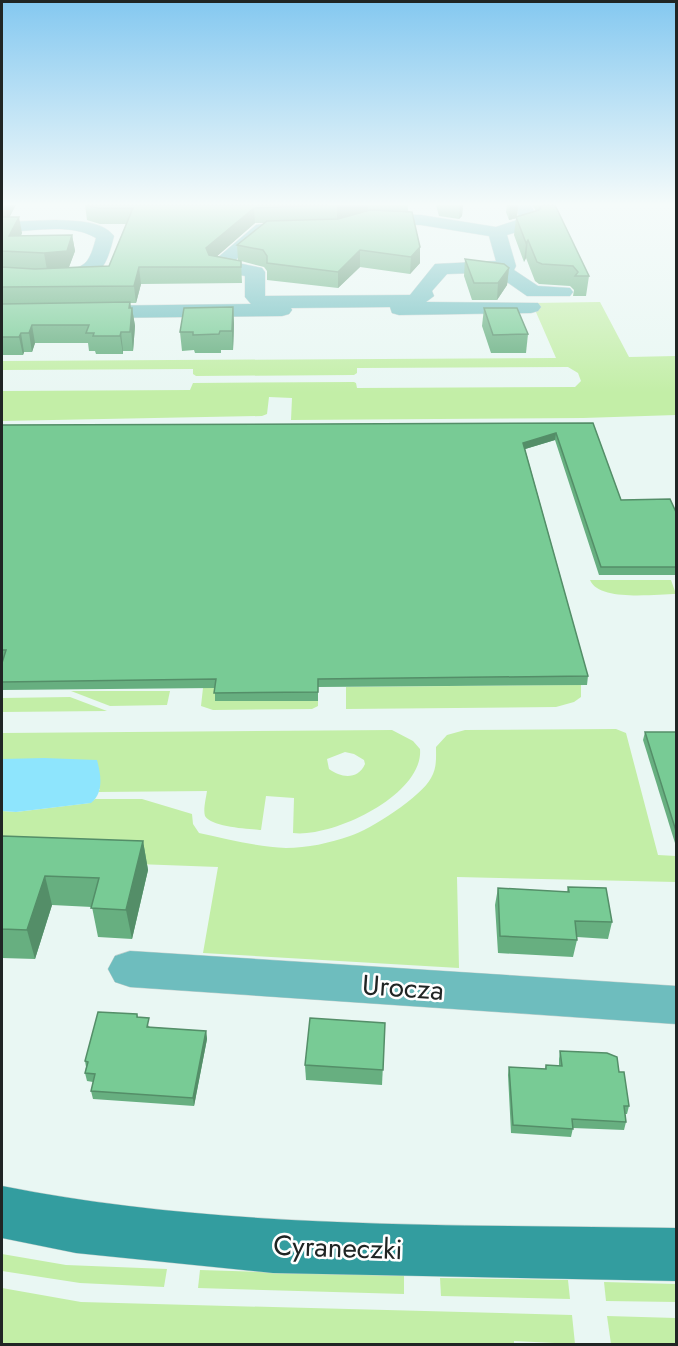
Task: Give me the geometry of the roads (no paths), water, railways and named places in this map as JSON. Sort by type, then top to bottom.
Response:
[{"type":"street","points":[[2,276],[63,275],[82,272],[90,268]]},
{"type":"street","points":[[233,268],[255,272],[255,297],[265,302],[413,301],[422,299],[424,296],[422,290],[442,268],[454,268]]},
{"type":"street","points":[[505,268],[510,277],[534,292],[563,291]]},
{"type":"street","points":[[82,272],[100,285]]},
{"type":"street","points":[[136,293],[160,294]]},
{"type":"street","points":[[2,313],[531,307]]},
{"type":"street","name":"Urocza","points":[[130,969],[676,1005]]},
{"type":"street","name":"Cyraneczki","points":[[2,1212],[76,1227],[273,1247],[676,1255]]},
{"type":"water","points":[[2,759],[97,760],[100,789],[95,799],[91,803],[16,812],[2,811]]}]
